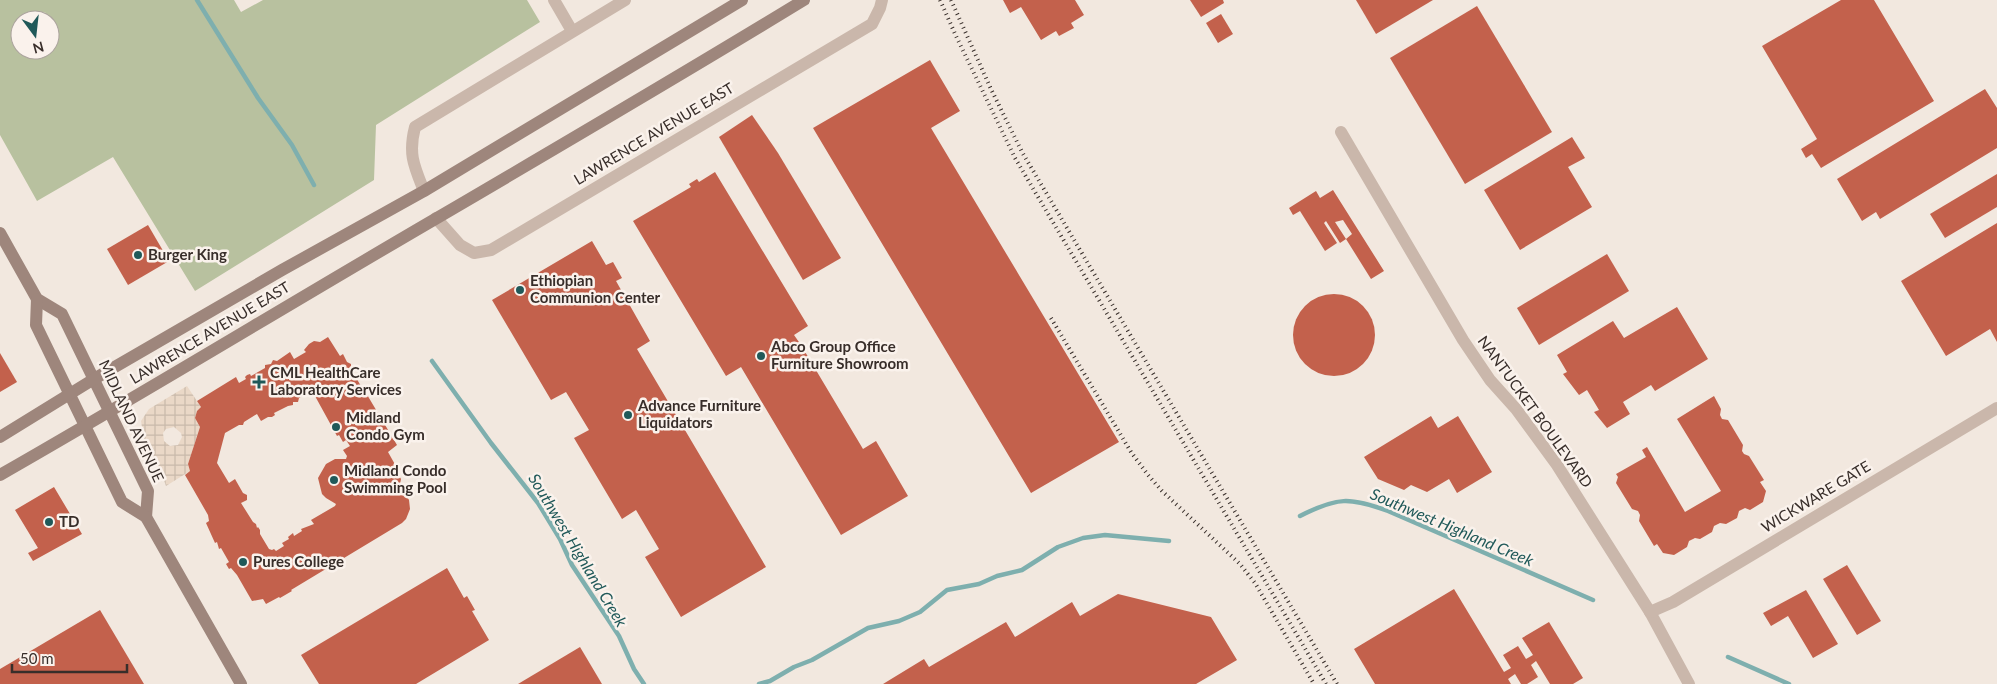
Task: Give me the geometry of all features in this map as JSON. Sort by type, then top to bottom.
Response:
[{"type":"main road","name":"LAWRENCE AVENUE EAST","points":[[0,437],[94,379],[282,270],[424,191],[742,0]]},
{"type":"main road","name":"LAWRENCE AVENUE EAST","points":[[0,475],[666,84],[804,0]]},
{"type":"main road","name":"MIDLAND AVENUE","points":[[0,233],[37,299],[62,314],[148,491],[146,517]]},
{"type":"main road","points":[[37,299],[36,325],[122,502],[146,517],[240,684]]},
{"type":"street","points":[[554,0],[572,31]]},
{"type":"street","points":[[424,191],[414,166],[411,144],[415,127],[625,0]]},
{"type":"street","name":"LAWRENCE AVENUE EAST","points":[[436,218],[460,245],[474,253],[491,250],[872,24],[882,0]]},
{"type":"street","name":"NANTUCKET BOULEVARD","points":[[1341,132],[1468,347],[1490,380],[1516,409],[1558,465],[1650,612],[1689,684]]},
{"type":"street","name":"WICKWARE GATE","points":[[1650,612],[1673,602],[1997,408]]},
{"type":"green space","points":[[0,0],[234,0],[241,12],[263,0],[527,0],[540,22],[376,125],[374,180],[195,291],[113,157],[37,201],[0,135]]},
{"type":"shaded area","points":[[187,386],[201,407],[197,411],[195,418],[200,427],[188,464],[190,471],[166,486],[161,472],[144,440],[141,421],[149,409]],"holes":[[[174,427],[181,433],[182,437],[178,445],[170,446],[164,441],[163,433],[166,429]]]},
{"type":"building","points":[[1003,0],[1075,0],[1084,15],[1071,23],[1074,28],[1059,36],[1056,31],[1041,40],[1021,7],[1010,13]]},
{"type":"building","points":[[1190,0],[1223,0],[1224,3],[1201,17]]},
{"type":"building","points":[[1356,0],[1433,0],[1376,34]]},
{"type":"building","points":[[1841,0],[1874,0],[1934,101],[1821,168],[1812,154],[1806,158],[1801,149],[1817,139],[1762,46]]},
{"type":"building","points":[[1477,6],[1552,132],[1465,184],[1390,58]]},
{"type":"building","points":[[1221,14],[1233,34],[1218,43],[1206,23]]},
{"type":"building","points":[[930,60],[960,111],[931,128],[1119,442],[1031,493],[813,128]]},
{"type":"building","points":[[1985,89],[1997,108],[1997,148],[1880,219],[1876,212],[1862,221],[1837,179]]},
{"type":"building","points":[[752,115],[778,153],[841,258],[803,280],[719,137]]},
{"type":"building","points":[[1572,137],[1585,158],[1568,167],[1592,207],[1520,250],[1484,190]]},
{"type":"building","name":"Abco Group Office Furniture Showroom","points":[[715,172],[808,326],[794,335],[863,449],[876,441],[908,496],[841,535],[741,367],[726,376],[633,221],[691,187],[689,184],[697,179],[699,182]]},
{"type":"building","points":[[1997,174],[1997,207],[1945,238],[1930,214]]},
{"type":"building","points":[[1333,190],[1384,271],[1371,279],[1346,239],[1340,243],[1326,221],[1324,223],[1337,243],[1325,251],[1300,211],[1293,215],[1289,208],[1316,191],[1320,198]],"holes":[[[1343,220],[1352,234],[1346,239],[1335,222]]]},
{"type":"building","points":[[1997,223],[1997,342],[1990,329],[1946,356],[1901,281]]},
{"type":"building","name":"Burger King","points":[[148,225],[169,261],[128,285],[107,249]]},
{"type":"building","name":"Advance Furniture Liquidators","points":[[592,241],[606,265],[613,262],[622,278],[616,281],[650,341],[637,349],[766,567],[681,617],[645,557],[659,549],[636,510],[622,519],[574,438],[589,430],[566,392],[551,400],[492,300]]},
{"type":"building","points":[[1607,254],[1629,291],[1539,345],[1517,308]]},
{"type":"building","points":[[1334,294],[1350,297],[1363,306],[1372,319],[1375,335],[1372,351],[1363,364],[1350,373],[1334,376],[1318,373],[1305,364],[1296,351],[1293,335],[1296,319],[1305,306],[1318,297]]},
{"type":"building","points":[[1677,307],[1708,359],[1655,391],[1651,385],[1623,402],[1630,414],[1607,428],[1594,412],[1599,410],[1587,390],[1579,395],[1563,374],[1567,372],[1557,355],[1613,321],[1624,338]]},
{"type":"building","points":[[328,337],[340,356],[343,354],[347,362],[351,364],[351,368],[355,371],[354,374],[362,388],[366,389],[366,393],[397,445],[388,452],[397,468],[395,469],[401,479],[400,484],[409,500],[410,509],[402,523],[280,598],[266,604],[263,599],[252,601],[237,575],[226,564],[229,562],[221,548],[219,549],[217,542],[215,543],[206,523],[209,521],[208,515],[185,475],[190,471],[188,464],[200,427],[195,418],[197,411],[201,407],[197,401],[236,377],[239,383],[246,379],[247,375],[250,374],[251,376],[265,368],[265,365],[271,364],[273,360],[277,361],[290,352],[294,359],[306,352],[304,350],[309,344],[314,341],[320,342]],"holes":[[[308,392],[313,397],[315,396],[337,436],[339,435],[343,442],[346,440],[350,446],[343,450],[347,456],[346,459],[335,459],[326,464],[318,478],[322,494],[336,504],[311,520],[314,524],[301,529],[302,531],[294,536],[293,533],[288,537],[289,539],[282,543],[284,546],[276,551],[272,550],[269,549],[260,534],[260,530],[241,503],[247,500],[247,495],[243,493],[235,479],[229,483],[217,463],[225,433],[239,425],[243,425],[244,422],[257,414],[261,421],[272,417],[275,415],[274,413],[293,405],[293,402],[298,402],[299,398]]]},
{"type":"building","points":[[0,353],[17,382],[0,392]]},
{"type":"building","points":[[1714,396],[1721,409],[1720,415],[1722,419],[1728,420],[1743,445],[1742,451],[1749,456],[1764,480],[1760,482],[1766,491],[1763,502],[1750,510],[1745,508],[1739,511],[1737,518],[1726,524],[1720,523],[1714,526],[1712,532],[1700,539],[1695,538],[1689,541],[1687,547],[1674,555],[1663,553],[1657,544],[1654,546],[1639,521],[1640,515],[1638,511],[1632,509],[1616,483],[1618,477],[1616,474],[1646,457],[1642,450],[1647,447],[1685,512],[1721,491],[1677,419]]},
{"type":"building","points":[[1431,416],[1438,428],[1458,416],[1492,472],[1457,493],[1449,479],[1427,492],[1411,485],[1404,490],[1378,479],[1364,457]]},
{"type":"building","name":"TD","points":[[54,487],[82,534],[33,561],[28,553],[38,548],[15,510]]},
{"type":"building","points":[[1847,565],[1881,621],[1857,635],[1823,579]]},
{"type":"building","points":[[447,568],[464,598],[467,596],[475,610],[472,611],[489,640],[416,684],[319,684],[301,655]]},
{"type":"building","points":[[1454,589],[1504,672],[1511,668],[1503,655],[1518,646],[1526,659],[1533,655],[1522,638],[1549,622],[1583,678],[1573,684],[1550,684],[1536,661],[1531,665],[1538,677],[1527,684],[1521,684],[1515,674],[1508,679],[1511,684],[1375,684],[1354,649]]},
{"type":"building","points":[[1806,590],[1838,644],[1813,658],[1788,616],[1771,626],[1763,613]]},
{"type":"building","points":[[1118,594],[1211,617],[1237,660],[1196,684],[883,684],[924,659],[929,667],[1006,622],[1015,637],[1072,602],[1080,616]]},
{"type":"building","points":[[100,610],[144,684],[0,684],[0,669]]},
{"type":"building","points":[[580,647],[602,684],[518,684]]},
{"type":"waterway","name":"Southwest Highland Creek","points":[[197,0],[258,98],[292,145],[314,185]]},
{"type":"waterway","name":"Southwest Highland Creek","points":[[432,361],[491,443],[538,503],[560,539],[572,565],[619,636],[634,669],[644,684]]},
{"type":"waterway","name":"Southwest Highland Creek","points":[[1300,516],[1334,502],[1353,501],[1375,506],[1593,600]]},
{"type":"waterway","name":"Southwest Highland Creek","points":[[759,684],[770,681],[794,667],[812,660],[868,628],[899,621],[920,612],[947,590],[979,584],[997,576],[1022,570],[1058,547],[1083,538],[1105,535],[1169,541]]},
{"type":"waterway","name":"Southwest Highland Creek","points":[[1728,657],[1789,684]]},
{"type":"railway","points":[[940,0],[1015,158],[1326,684]]},
{"type":"railway","points":[[951,0],[1022,152],[1337,684]]},
{"type":"railway","points":[[1051,318],[1131,452],[1162,491],[1240,564],[1255,583],[1314,684]]},
{"type":"place","name":"Burger King","points":[[138,255]]},
{"type":"place","name":"Ethiopian Communion Center","points":[[520,290]]},
{"type":"place","name":"Abco Group Office Furniture Showroom","points":[[761,356]]},
{"type":"place","name":"CML HealthCare Laboratory Services","points":[[259,382]]},
{"type":"place","name":"Advance Furniture Liquidators","points":[[628,415]]},
{"type":"place","name":"Midland Condo Gym","points":[[336,427]]},
{"type":"place","name":"Midland Condo Swimming Pool","points":[[334,480]]},
{"type":"place","name":"TD","points":[[49,522]]},
{"type":"place","name":"Pures College","points":[[243,562]]}]
